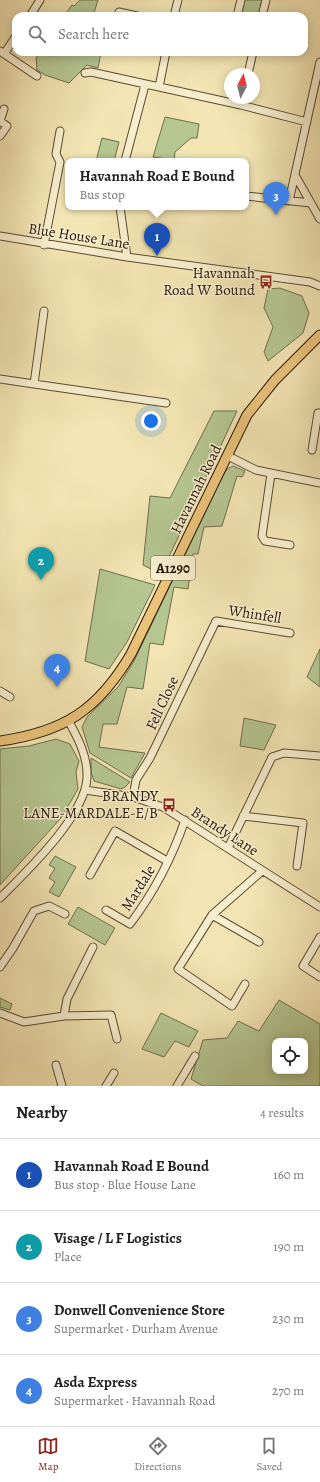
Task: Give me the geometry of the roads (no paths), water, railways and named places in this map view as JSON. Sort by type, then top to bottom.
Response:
[{"type":"main road","name":"Havannah Road","points":[[0,741],[42,733],[68,720],[96,701],[117,678],[131,654],[247,415],[275,380],[320,335]]},
{"type":"street","points":[[32,12],[40,0]]},
{"type":"street","points":[[175,12],[178,0]]},
{"type":"street","points":[[238,12],[241,0]]},
{"type":"street","points":[[263,12],[266,0]]},
{"type":"street","points":[[12,41],[2,52],[36,76]]},
{"type":"street","points":[[159,87],[165,56]]},
{"type":"street","points":[[249,68],[252,56]]},
{"type":"street","points":[[289,201],[320,62]]},
{"type":"street","points":[[85,73],[91,72],[145,85],[224,99]]},
{"type":"street","points":[[126,158],[145,85]]},
{"type":"street","points":[[248,104],[307,122]]},
{"type":"street","points":[[0,136],[7,126],[0,121],[4,109]]},
{"type":"street","points":[[44,245],[60,162],[56,154],[60,131]]},
{"type":"street","points":[[295,175],[320,219]]},
{"type":"street","points":[[249,196],[311,202]]},
{"type":"street","points":[[120,210],[127,257]]},
{"type":"street","name":"Blue House Lane","points":[[0,236],[44,245],[310,282],[320,286]]},
{"type":"street","points":[[34,384],[44,311]]},
{"type":"street","points":[[0,379],[166,403]]},
{"type":"street","points":[[312,450],[318,413],[320,413]]},
{"type":"street","points":[[228,456],[256,470],[320,483]]},
{"type":"street","points":[[271,474],[262,536],[265,541],[290,545]]},
{"type":"street","name":"Whinfell","points":[[216,621],[290,633]]},
{"type":"street","name":"Fell Close","points":[[133,796],[136,780],[150,758],[216,621]]},
{"type":"street","points":[[0,691],[10,697]]},
{"type":"street","points":[[0,898],[24,874],[70,819],[85,790],[87,777],[85,757],[68,720]]},
{"type":"street","points":[[228,848],[272,757],[284,753],[320,756]]},
{"type":"street","name":"Brandy Lane","points":[[85,790],[133,796],[163,807],[320,907]]},
{"type":"street","points":[[243,816],[303,823],[297,866]]},
{"type":"street","name":"Mardale","points":[[106,910],[130,924],[149,899],[166,869],[167,861],[175,848],[185,820]]},
{"type":"street","name":"Mardale","points":[[90,875],[115,831],[167,861]]},
{"type":"street","points":[[246,984],[232,1006],[178,969],[212,915],[262,871]]},
{"type":"street","points":[[0,967],[14,948],[34,911],[49,906],[65,914]]},
{"type":"street","points":[[212,915],[259,942]]},
{"type":"street","points":[[320,936],[303,966],[320,977]]},
{"type":"street","points":[[64,1016],[67,998],[93,947]]},
{"type":"street","points":[[0,1013],[24,1022],[64,1016],[111,1015],[117,1039]]},
{"type":"street","points":[[177,1086],[195,1056]]},
{"type":"street","points":[[56,1065],[62,1086]]},
{"type":"street","points":[[106,1086],[114,1073]]},
{"type":"place","name":"Donwell Convenience Store","points":[[276,215]]},
{"type":"place","name":"Havannah Road E Bound","points":[[157,256]]},
{"type":"place","name":"Havannah Road W Bound","points":[[266,282]]},
{"type":"place","name":"Visage / L F Logistics","points":[[41,580]]},
{"type":"place","name":"Asda Express","points":[[57,687]]},
{"type":"place","name":"BRANDY LANE-MARDALE-E/B","points":[[169,805]]}]
